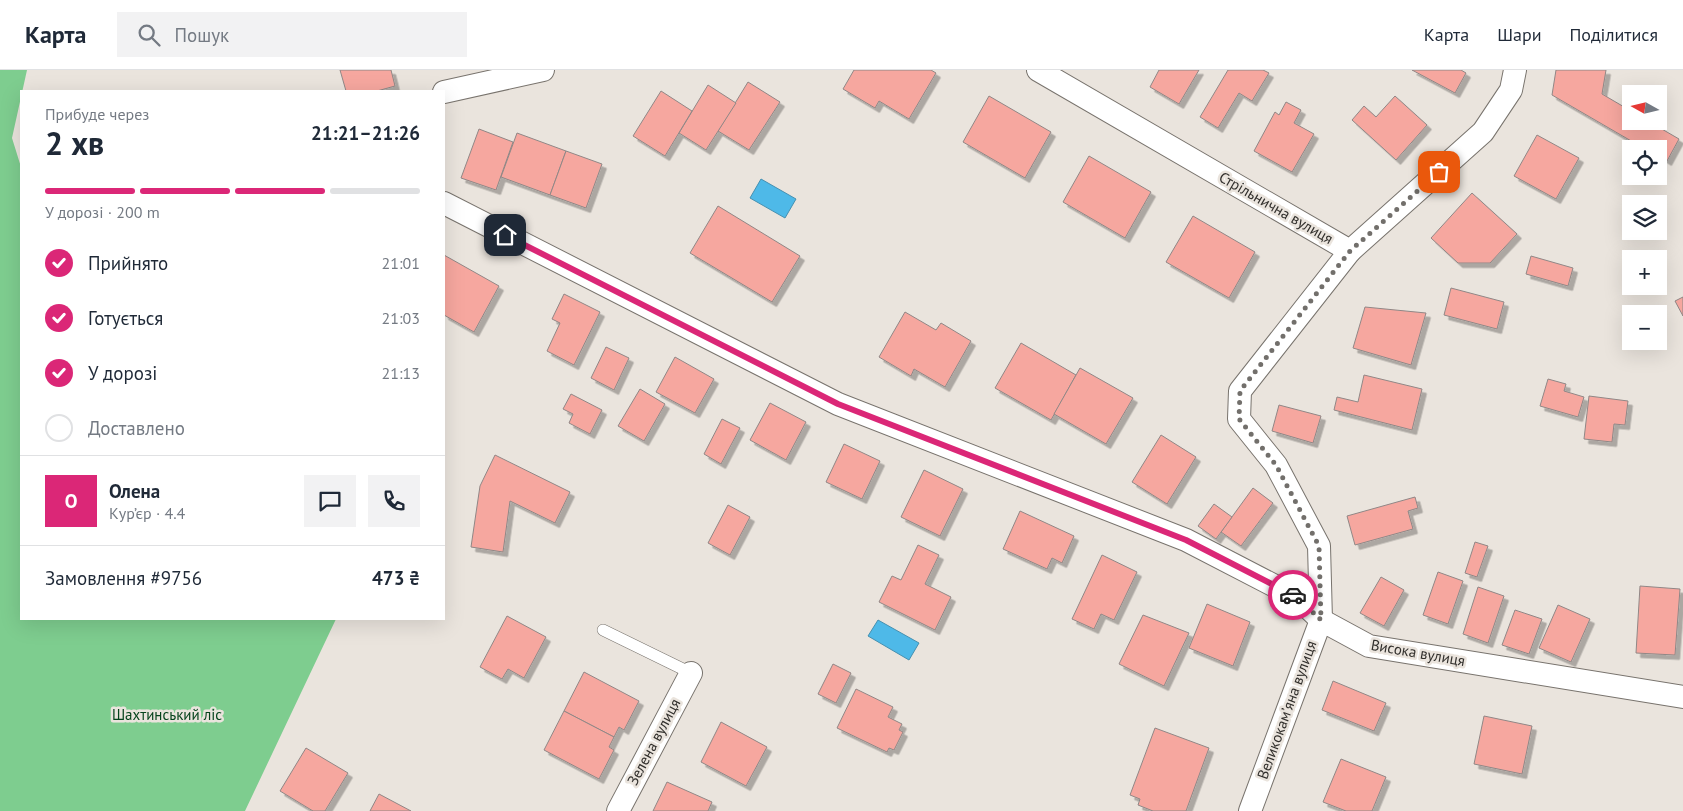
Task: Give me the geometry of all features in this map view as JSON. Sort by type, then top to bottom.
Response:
[{"type":"street","points":[[445,92],[543,70]]},
{"type":"street","name":"Стрільнична вулиця","points":[[1038,70],[1350,251],[1483,132],[1511,90],[1515,70]]},
{"type":"street","name":"Висока вулиця","points":[[445,204],[838,404],[1186,540],[1298,598],[1321,620],[1369,646],[1683,696]]},
{"type":"street","name":"Великокамʼяна вулиця","points":[[1250,811],[1321,620],[1319,546],[1276,465],[1239,419],[1240,391],[1350,251]]},
{"type":"street","name":"Зелена вулиця","points":[[618,811],[691,673]]},
{"type":"lane","points":[[604,630],[691,673]]},
{"type":"green space","name":"Шахтинський ліс","points":[[0,70],[27,70],[23,90],[20,90],[20,102],[12,138],[20,164],[20,620],[336,620],[245,811],[0,811]]},
{"type":"water","points":[[761,179],[796,199],[785,218],[750,198]]},
{"type":"water","points":[[878,620],[919,643],[909,660],[868,636]]},
{"type":"building","points":[[340,70],[391,70],[395,86],[381,90],[346,90]]},
{"type":"building","points":[[854,70],[931,70],[936,73],[909,119],[879,101],[875,108],[843,89]]},
{"type":"building","points":[[1159,70],[1199,70],[1179,104],[1150,87]]},
{"type":"building","points":[[1228,70],[1263,70],[1269,73],[1252,101],[1239,93],[1218,128],[1200,117]]},
{"type":"building","points":[[1412,70],[1461,70],[1466,73],[1455,93]]},
{"type":"building","points":[[1556,70],[1606,70],[1602,94],[1622,106],[1622,130],[1664,130],[1679,139],[1667,161],[1667,140],[1630,140],[1552,95]]},
{"type":"building","points":[[748,82],[780,102],[749,150],[718,131]]},
{"type":"building","points":[[708,85],[736,103],[706,150],[679,133]]},
{"type":"building","points":[[661,91],[692,111],[665,156],[633,136]]},
{"type":"building","points":[[989,96],[1051,132],[1025,178],[963,142]]},
{"type":"building","points":[[1395,96],[1427,125],[1396,160],[1352,120],[1364,106],[1376,117]]},
{"type":"building","points":[[1286,102],[1301,110],[1294,123],[1314,134],[1292,172],[1254,151],[1275,112],[1279,115]]},
{"type":"building","points":[[479,129],[513,142],[496,190],[461,178]]},
{"type":"building","points":[[517,133],[566,151],[550,195],[501,177]]},
{"type":"building","points":[[1537,135],[1579,158],[1556,199],[1514,176]]},
{"type":"building","points":[[566,151],[602,164],[586,208],[550,195]]},
{"type":"building","points":[[1089,156],[1151,192],[1125,238],[1063,202]]},
{"type":"building","points":[[1472,193],[1517,234],[1490,263],[1458,263],[1431,238]]},
{"type":"building","points":[[718,206],[800,256],[772,302],[690,253]]},
{"type":"building","points":[[1193,216],[1255,252],[1229,298],[1166,262]]},
{"type":"building","points":[[445,256],[499,286],[474,332],[445,316]]},
{"type":"building","points":[[1531,256],[1573,268],[1568,286],[1526,274]]},
{"type":"building","points":[[1451,288],[1504,302],[1497,329],[1444,315]]},
{"type":"building","points":[[564,294],[600,312],[574,365],[547,351],[560,323],[552,319]]},
{"type":"building","points":[[1683,297],[1683,316],[1675,301]]},
{"type":"building","points":[[1365,307],[1426,313],[1411,365],[1353,348]]},
{"type":"building","points":[[905,312],[936,330],[941,323],[971,341],[945,387],[914,369],[911,376],[879,357]]},
{"type":"building","points":[[1021,343],[1076,375],[1051,420],[995,388]]},
{"type":"building","points":[[606,347],[629,358],[614,390],[591,378]]},
{"type":"building","points":[[675,357],[714,379],[695,413],[656,392]]},
{"type":"building","points":[[1080,368],[1133,398],[1106,444],[1054,414]]},
{"type":"building","points":[[1364,375],[1422,389],[1412,430],[1334,410],[1337,397],[1358,402]]},
{"type":"building","points":[[1548,379],[1566,384],[1564,391],[1584,397],[1578,417],[1540,406]]},
{"type":"building","points":[[640,389],[665,404],[644,441],[618,426]]},
{"type":"building","points":[[571,394],[602,410],[590,434],[569,423],[573,414],[563,409]]},
{"type":"building","points":[[1589,396],[1628,401],[1625,425],[1614,424],[1612,442],[1584,439]]},
{"type":"building","points":[[770,403],[806,422],[786,460],[750,440]]},
{"type":"building","points":[[1279,405],[1321,416],[1313,443],[1272,431]]},
{"type":"building","points":[[722,419],[740,428],[721,464],[704,454]]},
{"type":"building","points":[[1161,435],[1196,457],[1167,504],[1132,482]]},
{"type":"building","points":[[844,444],[880,461],[862,499],[826,482]]},
{"type":"building","points":[[495,455],[570,492],[555,523],[510,501],[503,552],[471,547],[480,486]]},
{"type":"building","points":[[924,470],[963,489],[940,536],[901,517]]},
{"type":"building","points":[[1253,488],[1273,503],[1241,546],[1221,532]]},
{"type":"building","points":[[1415,497],[1418,508],[1408,511],[1413,529],[1355,545],[1347,516]]},
{"type":"building","points":[[1214,504],[1232,517],[1216,539],[1198,526]]},
{"type":"building","points":[[728,505],[750,517],[730,555],[708,543]]},
{"type":"building","points":[[1020,511],[1074,536],[1062,563],[1052,558],[1047,569],[1003,549]]},
{"type":"building","points":[[1475,542],[1488,546],[1477,577],[1465,573]]},
{"type":"building","points":[[918,545],[939,555],[925,584],[951,597],[935,630],[879,602],[892,576],[901,580]]},
{"type":"building","points":[[1102,555],[1137,572],[1114,620],[1101,614],[1094,629],[1072,619]]},
{"type":"building","points":[[1438,572],[1463,581],[1448,624],[1423,615]]},
{"type":"building","points":[[1381,577],[1404,590],[1384,626],[1360,613]]},
{"type":"building","points":[[1640,586],[1680,589],[1675,655],[1636,653]]},
{"type":"building","points":[[1478,587],[1504,596],[1488,643],[1463,634]]},
{"type":"building","points":[[1207,604],[1250,622],[1233,666],[1189,648]]},
{"type":"building","points":[[1558,605],[1590,619],[1571,662],[1539,648]]},
{"type":"building","points":[[1515,610],[1542,619],[1529,654],[1502,645]]},
{"type":"building","points":[[1143,615],[1189,633],[1164,686],[1119,664]]},
{"type":"building","points":[[507,616],[546,637],[524,678],[508,669],[502,679],[480,667]]},
{"type":"building","points":[[833,664],[851,673],[836,703],[818,694]]},
{"type":"building","points":[[584,672],[639,701],[624,730],[619,727],[614,737],[564,711]]},
{"type":"building","points":[[1333,681],[1386,703],[1374,731],[1322,710]]},
{"type":"building","points":[[856,689],[893,707],[888,717],[902,724],[899,730],[903,732],[894,750],[889,748],[887,752],[837,728]]},
{"type":"building","points":[[564,711],[614,737],[609,747],[614,750],[599,779],[544,750]]},
{"type":"building","points":[[1484,716],[1532,726],[1522,774],[1474,764]]},
{"type":"building","points":[[721,722],[767,747],[746,786],[701,762]]},
{"type":"building","points":[[1155,728],[1209,748],[1186,811],[1153,811],[1138,805],[1140,799],[1130,795]]},
{"type":"building","points":[[306,748],[348,773],[325,811],[313,811],[280,791]]},
{"type":"building","points":[[1341,759],[1386,777],[1372,811],[1346,811],[1323,802]]},
{"type":"building","points":[[667,782],[712,802],[708,811],[653,811]]},
{"type":"building","points":[[379,794],[411,811],[370,811]]},
{"type":"way so far","points":[[1293,595],[1321,620],[1319,546],[1276,465],[1239,419],[1240,391],[1350,251],[1439,172]]},
{"type":"route","points":[[505,235],[838,404],[1186,540],[1293,595]]}]
